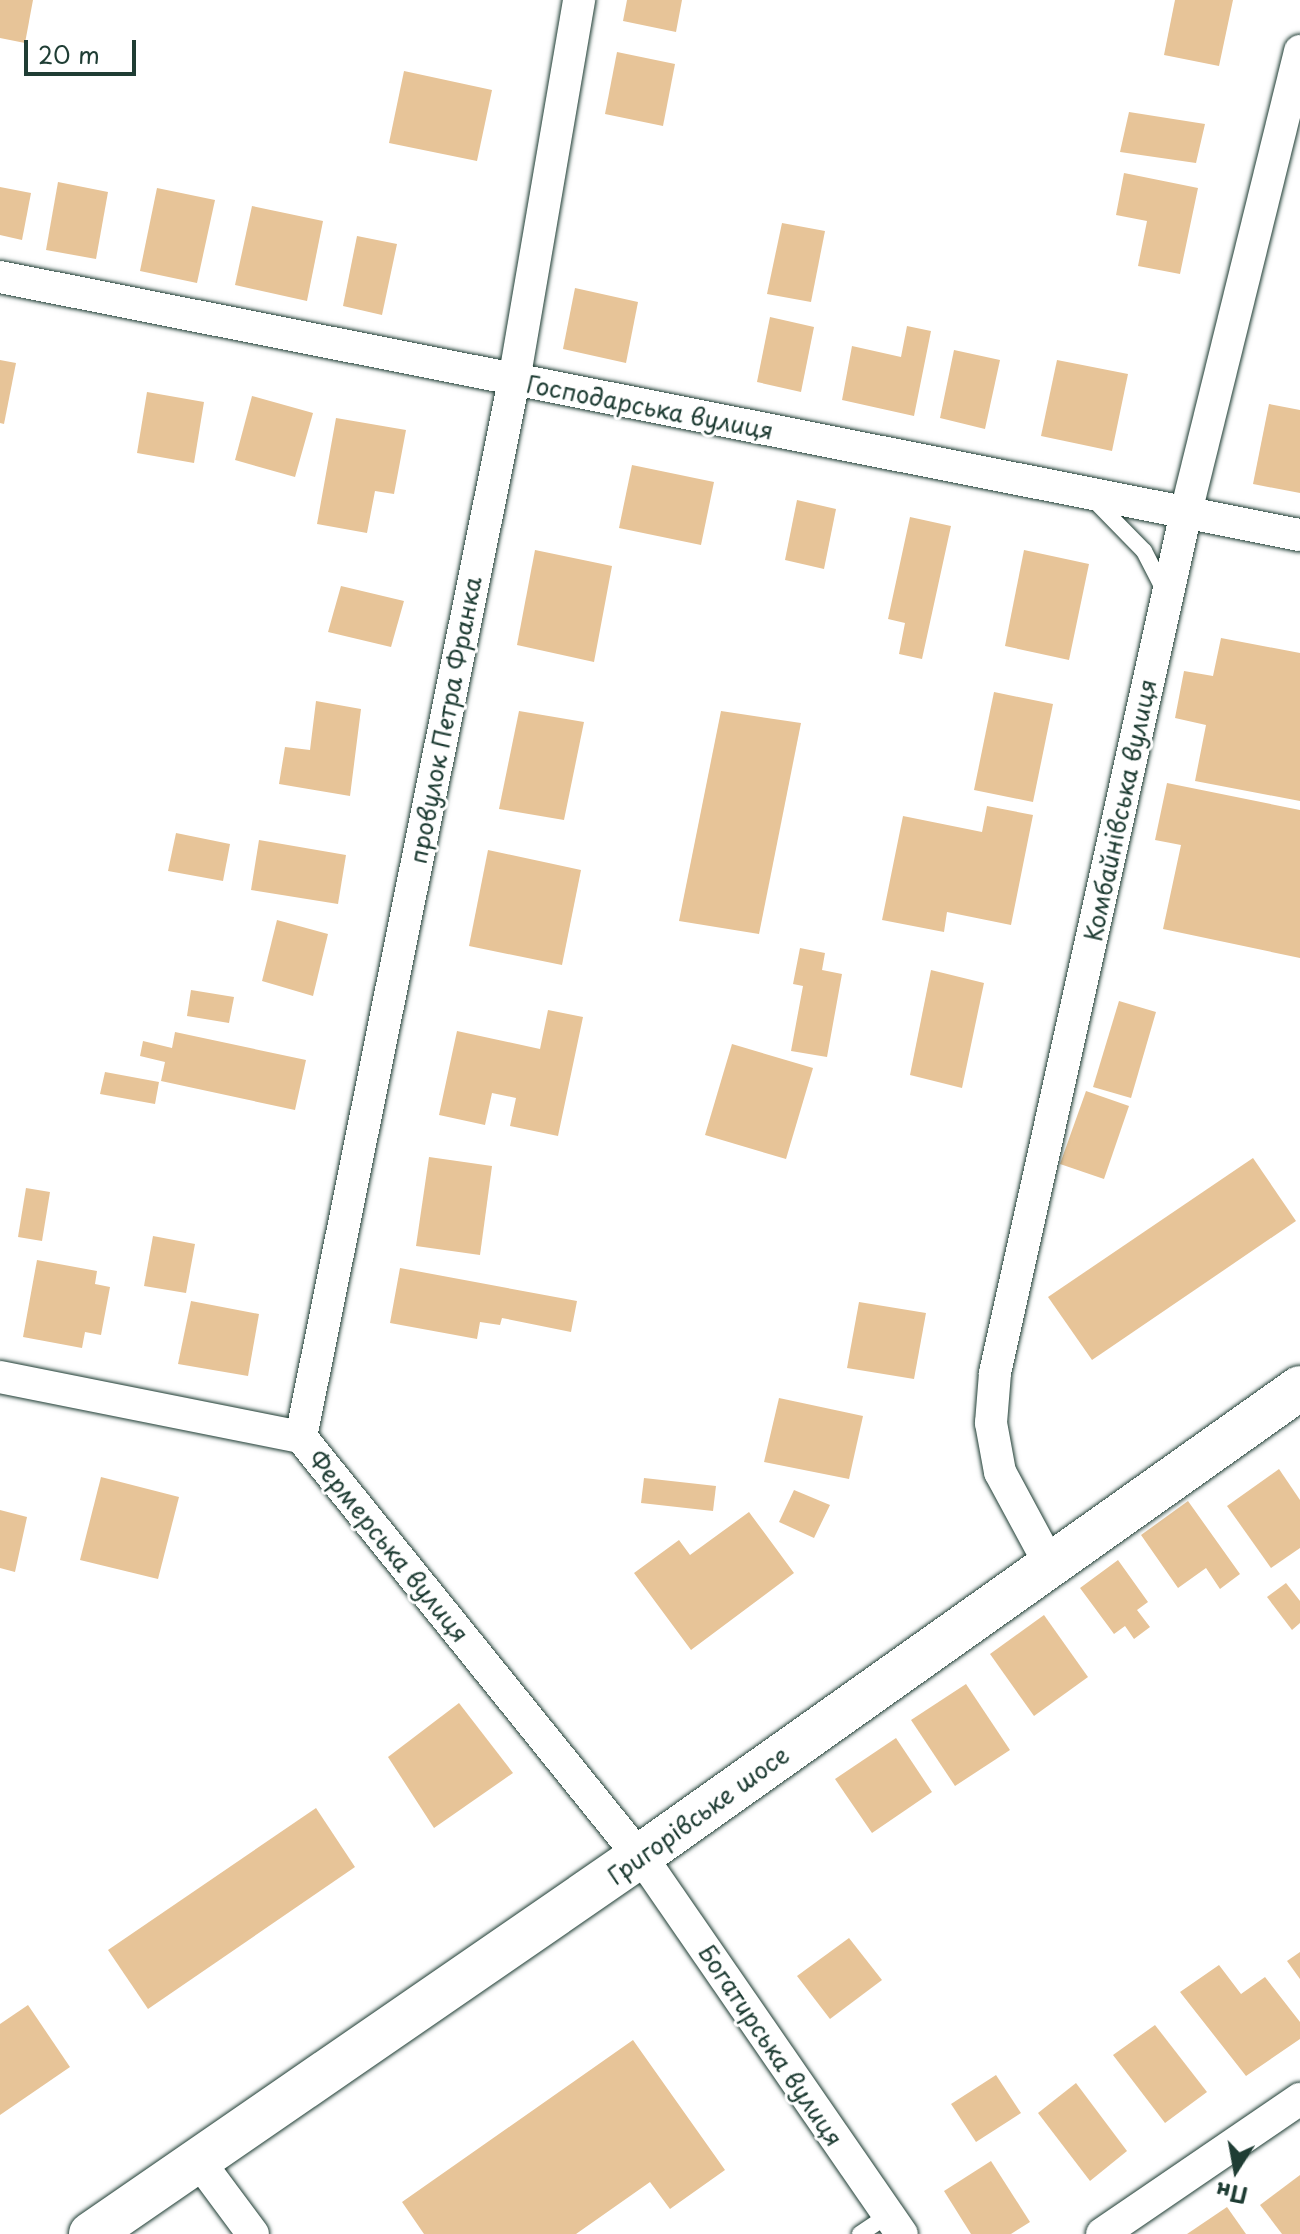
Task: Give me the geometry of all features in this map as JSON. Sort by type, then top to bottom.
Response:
[{"type":"street","name":"провулок Петра Франка","points":[[301,1437],[514,381],[579,0]]},
{"type":"street","name":"Комбайнівська вулиця","points":[[1049,1563],[1000,1472],[991,1423],[995,1373],[1186,512],[1300,51]]},
{"type":"street","name":"Господарська вулиця","points":[[0,277],[1300,535]]},
{"type":"street","name":"Фермерська вулиця","points":[[0,1377],[301,1437],[640,1856]]},
{"type":"street","name":"Григорівське шосе","points":[[91,2234],[640,1856],[1049,1563],[1300,1388]]},
{"type":"street","name":"Богатирська вулиця","points":[[640,1856],[895,2224]]},
{"type":"street","points":[[1102,2234],[1300,2099]]},
{"type":"street","points":[[198,2160],[253,2234]]},
{"type":"lane","points":[[1088,493],[1144,551],[1167,595]]},
{"type":"lane","points":[[860,2234],[895,2224]]},
{"type":"building","points":[[0,0],[33,0],[25,43],[0,38]]},
{"type":"building","points":[[627,0],[682,0],[676,32],[623,21]]},
{"type":"building","points":[[1175,0],[1233,0],[1219,66],[1164,55]]},
{"type":"building","points":[[617,52],[675,64],[663,126],[605,114]]},
{"type":"building","points":[[404,71],[492,90],[477,161],[389,143]]},
{"type":"building","points":[[1129,112],[1205,124],[1196,163],[1120,152]]},
{"type":"building","points":[[1124,173],[1198,188],[1180,274],[1138,266],[1147,221],[1116,215]]},
{"type":"building","points":[[58,182],[108,192],[96,259],[46,250]]},
{"type":"building","points":[[0,187],[31,193],[22,240],[0,235]]},
{"type":"building","points":[[157,188],[215,200],[197,283],[140,271]]},
{"type":"building","points":[[252,206],[323,221],[307,301],[235,285]]},
{"type":"building","points":[[782,223],[825,231],[811,302],[767,294]]},
{"type":"building","points":[[357,236],[397,244],[382,315],[343,306]]},
{"type":"building","points":[[575,288],[638,302],[626,363],[563,349]]},
{"type":"building","points":[[770,317],[814,327],[801,392],[757,382]]},
{"type":"building","points":[[907,326],[931,331],[914,416],[842,400],[852,346],[901,357]]},
{"type":"building","points":[[954,350],[1000,360],[985,429],[940,418]]},
{"type":"building","points":[[0,360],[16,363],[4,424],[0,423]]},
{"type":"building","points":[[1057,360],[1128,374],[1112,451],[1041,436]]},
{"type":"building","points":[[147,392],[204,402],[194,463],[137,453]]},
{"type":"building","points":[[252,396],[313,413],[295,477],[235,460]]},
{"type":"building","points":[[1269,404],[1300,410],[1300,493],[1253,484]]},
{"type":"building","points":[[336,418],[406,430],[394,494],[375,491],[367,533],[317,524]]},
{"type":"building","points":[[632,465],[714,482],[701,545],[619,528]]},
{"type":"building","points":[[797,500],[836,509],[824,569],[785,560]]},
{"type":"building","points":[[910,517],[951,526],[922,659],[899,654],[905,623],[888,619]]},
{"type":"building","points":[[535,550],[612,566],[594,662],[517,645]]},
{"type":"building","points":[[1024,550],[1089,564],[1069,660],[1005,646]]},
{"type":"building","points":[[341,586],[404,601],[391,647],[328,632]]},
{"type":"building","points":[[1221,638],[1300,653],[1300,801],[1195,781],[1206,725],[1175,718],[1184,671],[1213,676]]},
{"type":"building","points":[[994,692],[1053,704],[1033,802],[974,790]]},
{"type":"building","points":[[316,701],[361,709],[350,796],[279,784],[285,747],[310,750]]},
{"type":"building","points":[[519,711],[584,722],[564,820],[499,809]]},
{"type":"building","points":[[721,711],[801,723],[759,934],[679,921]]},
{"type":"building","points":[[1167,783],[1300,810],[1300,958],[1163,929],[1181,845],[1155,840]]},
{"type":"building","points":[[987,806],[1033,815],[1011,925],[947,912],[944,932],[882,920],[903,816],[982,832]]},
{"type":"building","points":[[176,833],[230,844],[223,881],[168,871]]},
{"type":"building","points":[[259,840],[346,855],[338,904],[251,890]]},
{"type":"building","points":[[488,850],[581,870],[562,965],[469,946]]},
{"type":"building","points":[[277,920],[328,934],[313,996],[262,981]]},
{"type":"building","points":[[800,948],[825,953],[822,970],[842,974],[827,1057],[791,1051],[803,986],[793,984]]},
{"type":"building","points":[[931,970],[984,983],[962,1088],[910,1075]]},
{"type":"building","points":[[191,990],[234,997],[229,1023],[187,1016]]},
{"type":"building","points":[[1119,1001],[1156,1012],[1131,1098],[1093,1087]]},
{"type":"building","points":[[548,1010],[583,1017],[558,1136],[510,1126],[516,1098],[492,1093],[485,1125],[439,1115],[457,1031],[540,1049]]},
{"type":"building","points":[[175,1032],[306,1060],[295,1110],[161,1081],[165,1062],[140,1056],[143,1041],[172,1048]]},
{"type":"building","points":[[732,1044],[813,1068],[786,1159],[705,1135]]},
{"type":"building","points":[[105,1072],[159,1082],[155,1104],[100,1094]]},
{"type":"building","points":[[1086,1091],[1129,1106],[1104,1179],[1060,1164]]},
{"type":"building","points":[[429,1157],[492,1166],[480,1255],[416,1246]]},
{"type":"building","points":[[1253,1158],[1296,1221],[1092,1360],[1048,1297]]},
{"type":"building","points":[[26,1188],[50,1192],[42,1241],[18,1237]]},
{"type":"building","points":[[153,1236],[195,1244],[186,1293],[144,1286]]},
{"type":"building","points":[[37,1260],[97,1271],[95,1284],[110,1287],[101,1335],[85,1332],[82,1348],[23,1337]]},
{"type":"building","points":[[400,1268],[577,1301],[571,1332],[502,1318],[500,1325],[480,1322],[477,1339],[390,1323]]},
{"type":"building","points":[[191,1301],[259,1314],[248,1376],[178,1364]]},
{"type":"building","points":[[859,1302],[926,1313],[914,1379],[847,1368]]},
{"type":"building","points":[[779,1398],[863,1416],[849,1479],[764,1462]]},
{"type":"building","points":[[1279,1469],[1300,1500],[1300,1548],[1271,1568],[1227,1506]]},
{"type":"building","points":[[101,1477],[179,1497],[158,1579],[80,1560]]},
{"type":"building","points":[[644,1478],[716,1486],[713,1511],[641,1503]]},
{"type":"building","points":[[794,1490],[830,1505],[814,1538],[779,1522]]},
{"type":"building","points":[[1188,1501],[1240,1574],[1220,1589],[1206,1568],[1178,1588],[1141,1535]]},
{"type":"building","points":[[0,1510],[27,1517],[15,1572],[0,1568]]},
{"type":"building","points":[[749,1512],[794,1573],[691,1650],[634,1573],[679,1540],[690,1555]]},
{"type":"building","points":[[1118,1560],[1148,1602],[1137,1610],[1150,1627],[1134,1639],[1125,1626],[1114,1634],[1080,1588]]},
{"type":"building","points":[[1286,1583],[1300,1601],[1300,1623],[1292,1630],[1267,1597]]},
{"type":"building","points":[[1044,1615],[1088,1677],[1034,1716],[990,1654]]},
{"type":"building","points":[[966,1684],[1010,1750],[955,1786],[911,1720]]},
{"type":"building","points":[[459,1703],[513,1773],[434,1828],[388,1757]]},
{"type":"building","points":[[896,1738],[932,1792],[872,1833],[835,1779]]},
{"type":"building","points":[[316,1808],[355,1867],[148,2009],[108,1950]]},
{"type":"building","points":[[849,1938],[882,1980],[830,2019],[797,1976]]},
{"type":"building","points":[[1300,1952],[1300,1979],[1287,1961]]},
{"type":"building","points":[[1219,1965],[1241,1994],[1265,1977],[1300,2022],[1300,2039],[1246,2076],[1180,1992]]},
{"type":"building","points":[[28,2005],[70,2067],[0,2115],[0,2024]]},
{"type":"building","points":[[1155,2025],[1207,2092],[1165,2123],[1113,2055]]},
{"type":"building","points":[[633,2040],[725,2170],[670,2209],[650,2182],[576,2234],[424,2234],[402,2202]]},
{"type":"building","points":[[996,2075],[1021,2113],[976,2142],[951,2104]]},
{"type":"building","points":[[1076,2083],[1127,2151],[1090,2181],[1038,2113]]},
{"type":"building","points":[[991,2161],[1030,2222],[1011,2234],[971,2234],[944,2191]]},
{"type":"building","points":[[1300,2175],[1300,2234],[1282,2234],[1260,2205]]},
{"type":"building","points":[[1227,2207],[1246,2234],[1187,2234]]}]
